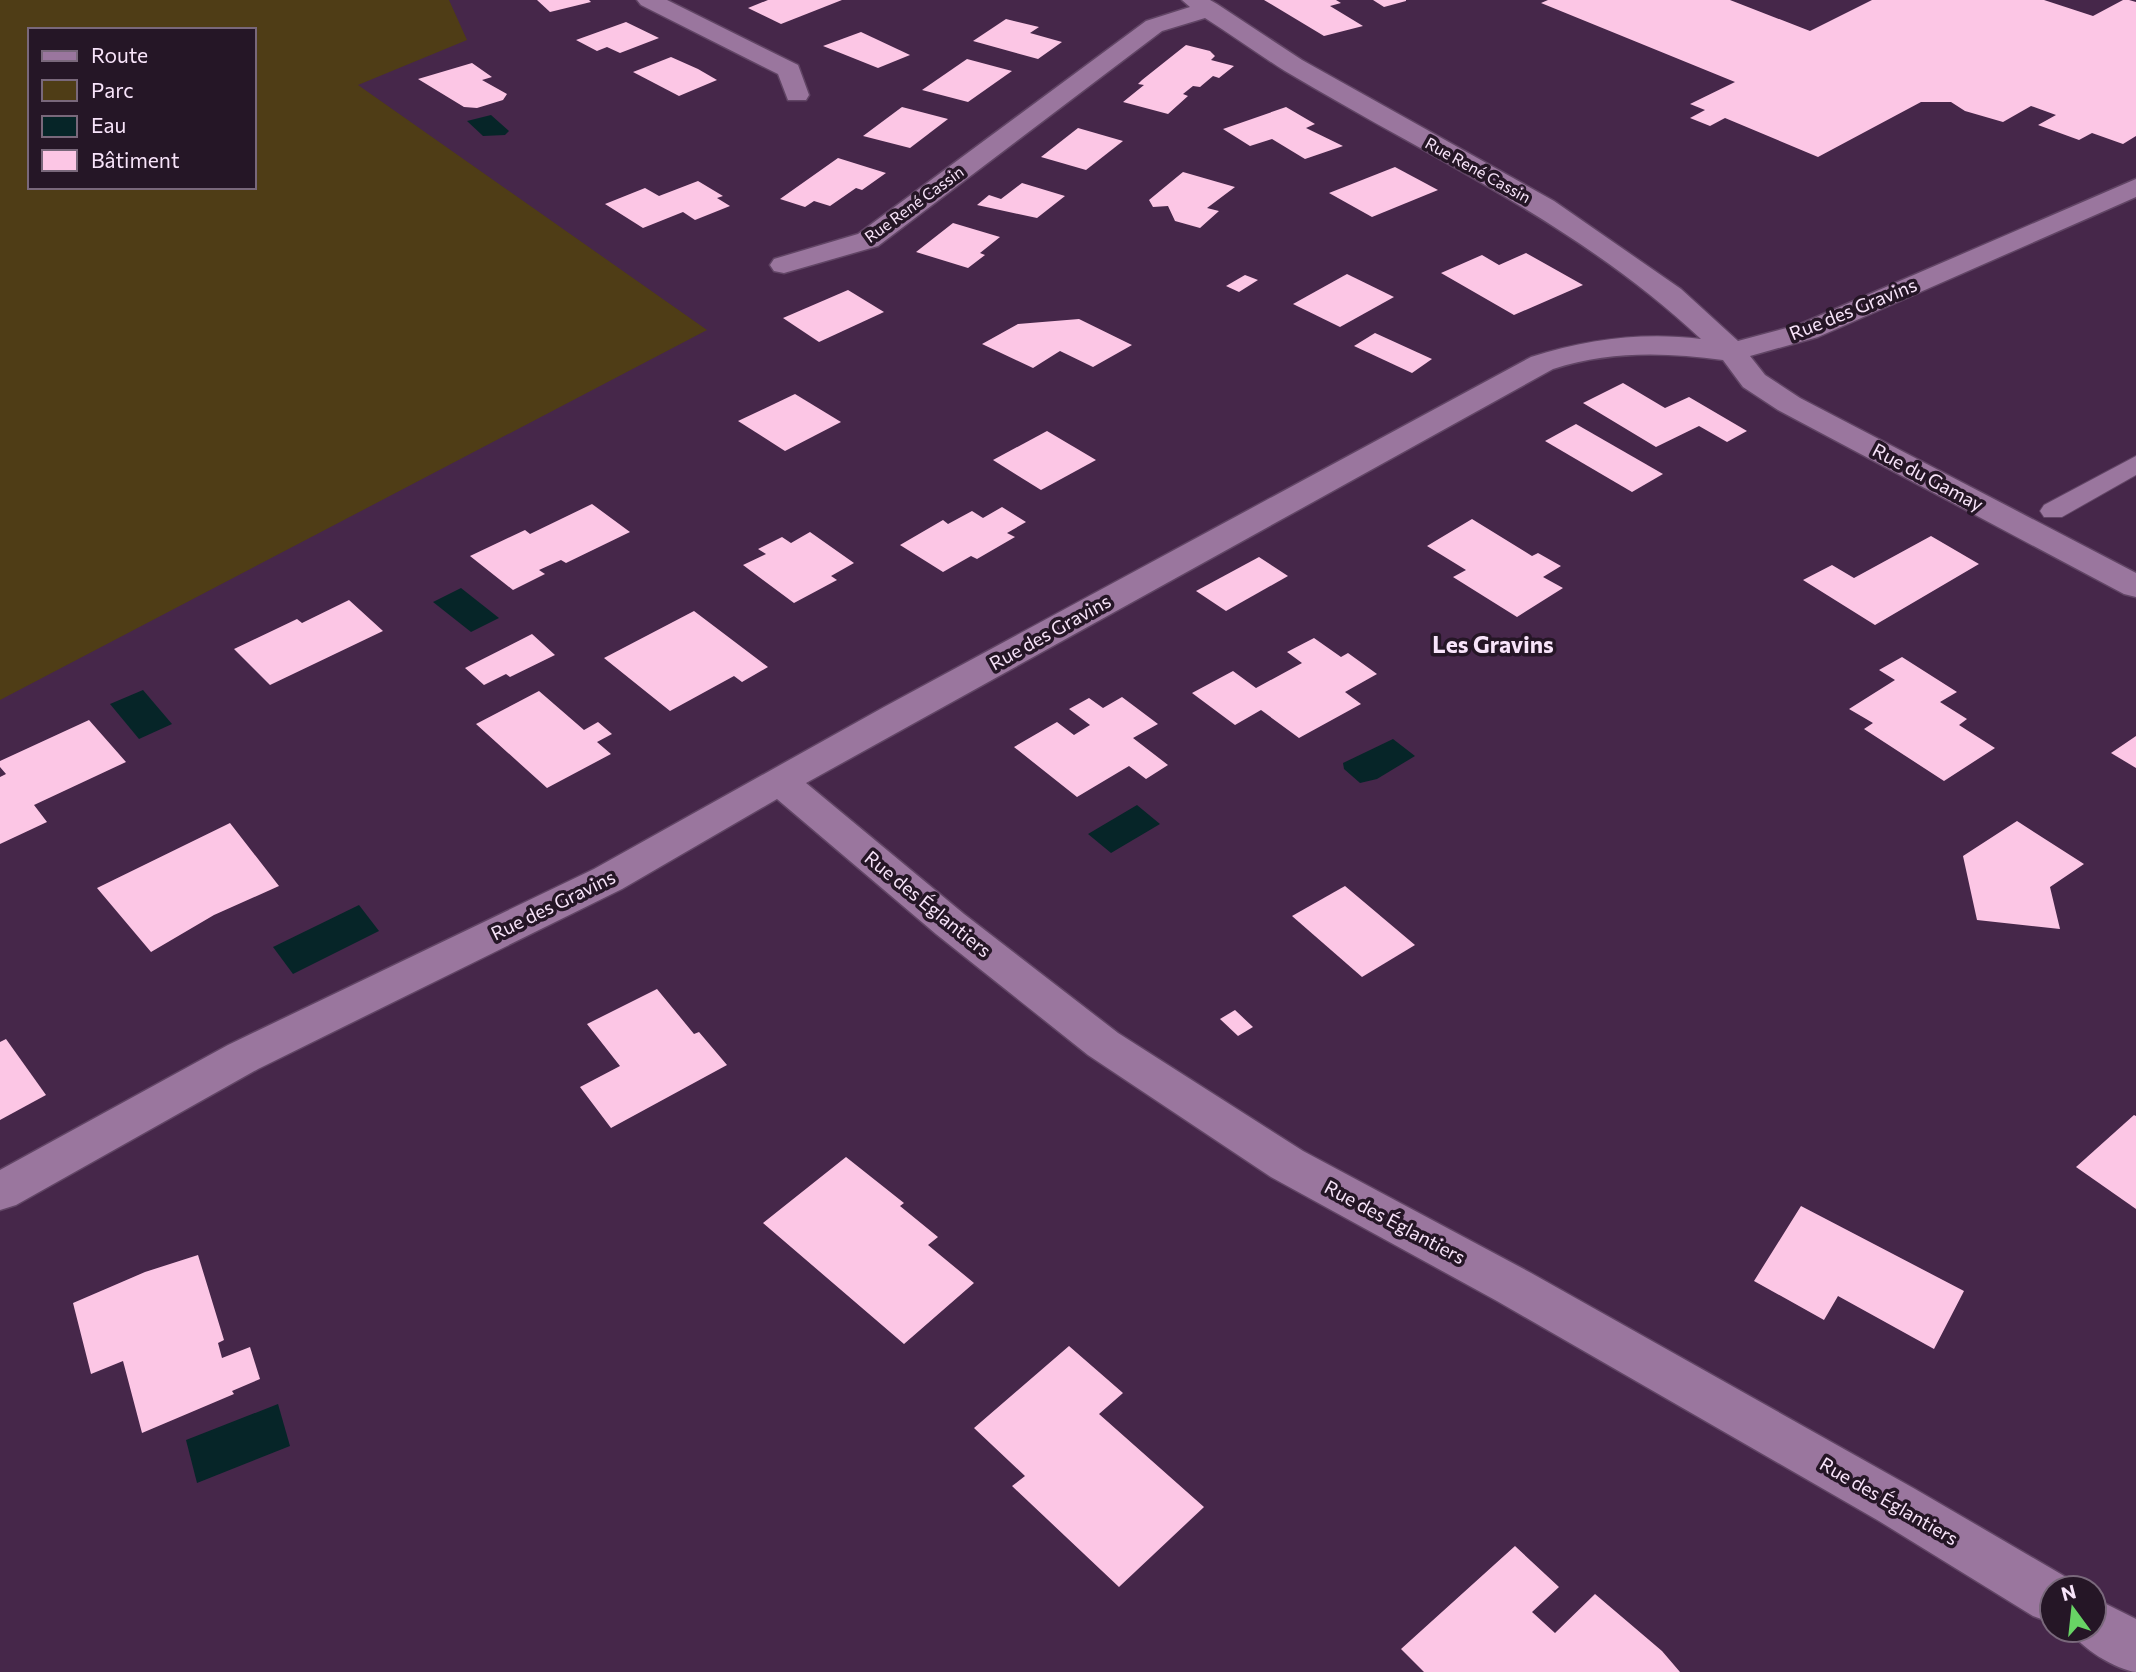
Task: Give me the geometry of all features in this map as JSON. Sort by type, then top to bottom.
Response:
[{"type":"street","points":[[649,0],[789,70],[797,95]]},
{"type":"street","name":"Rue René Cassin","points":[[784,265],[868,240],[1154,26],[1201,5],[1293,65],[1544,207],[1671,295],[1731,352]]},
{"type":"street","name":"Rue des Gravins","points":[[0,1192],[243,1057],[608,879],[782,783],[897,715],[1542,363],[1579,351],[1621,346],[1667,344],[1731,352],[1808,331],[2136,187]]},
{"type":"street","name":"Rue du Gamay","points":[[1731,352],[1754,381],[1789,404],[2136,587]]},
{"type":"street","name":"Rue des Églantiers","points":[[782,783],[950,924],[1103,1044],[1287,1164],[1526,1293],[1897,1504],[2038,1590]]},
{"type":"street","points":[[2108,1631],[2136,1648]]},
{"type":"lane","points":[[2053,511],[2136,464]]},
{"type":"green space","points":[[0,0],[449,0],[467,40],[358,85],[707,330],[0,700]]},
{"type":"water","points":[[491,115],[509,131],[505,135],[483,136],[467,121]]},
{"type":"water","points":[[461,588],[499,618],[471,632],[433,602]]},
{"type":"water","points":[[143,690],[172,724],[139,739],[110,704]]},
{"type":"water","points":[[1393,739],[1415,756],[1377,779],[1360,783],[1344,769],[1343,763]]},
{"type":"water","points":[[1137,805],[1160,824],[1111,853],[1088,834]]},
{"type":"water","points":[[359,905],[379,931],[293,974],[273,947]]},
{"type":"water","points":[[278,1404],[290,1446],[197,1483],[186,1440]]},
{"type":"building","points":[[537,0],[589,0],[591,2],[550,12]]},
{"type":"building","points":[[768,0],[842,0],[781,24],[748,8]]},
{"type":"building","points":[[1264,0],[1336,0],[1341,3],[1330,6],[1363,26],[1324,36]]},
{"type":"building","points":[[1373,0],[1406,0],[1406,1],[1384,7]]},
{"type":"building","points":[[1548,0],[1730,0],[1810,31],[1872,0],[2044,0],[2093,16],[2123,0],[2129,0],[2136,2],[2136,136],[2123,144],[2092,133],[2079,140],[2038,125],[2056,115],[2031,106],[2003,122],[1965,111],[1951,102],[1921,102],[1818,157],[1725,118],[1710,126],[1690,118],[1705,110],[1690,104],[1735,82],[1541,3]]},
{"type":"building","points":[[1006,19],[1039,27],[1030,33],[1062,42],[1038,59],[973,41]]},
{"type":"building","points":[[626,22],[659,38],[620,53],[607,47],[597,51],[576,40]]},
{"type":"building","points":[[861,32],[910,55],[878,68],[823,46]]},
{"type":"building","points":[[1186,45],[1210,51],[1215,56],[1211,60],[1234,66],[1219,78],[1213,76],[1200,87],[1193,86],[1183,94],[1188,96],[1168,114],[1123,102],[1144,85],[1138,84],[1142,80]]},
{"type":"building","points":[[671,57],[717,80],[679,96],[633,72]]},
{"type":"building","points":[[967,59],[1012,71],[968,102],[922,90]]},
{"type":"building","points":[[472,63],[492,77],[482,80],[507,94],[503,100],[477,108],[464,107],[418,79]]},
{"type":"building","points":[[902,107],[948,119],[910,148],[863,136]]},
{"type":"building","points":[[1286,107],[1315,124],[1306,128],[1343,146],[1305,159],[1272,139],[1250,146],[1223,129]]},
{"type":"building","points":[[1078,128],[1123,141],[1086,170],[1041,157]]},
{"type":"building","points":[[838,158],[886,173],[862,190],[856,188],[830,206],[814,201],[805,207],[780,199]]},
{"type":"building","points":[[1395,167],[1438,190],[1372,217],[1329,193]]},
{"type":"building","points":[[1183,172],[1235,187],[1207,208],[1219,211],[1200,228],[1175,221],[1168,206],[1153,207],[1149,200]]},
{"type":"building","points":[[698,181],[723,196],[717,198],[730,206],[695,220],[683,212],[643,228],[605,204],[645,188],[659,196]]},
{"type":"building","points":[[1022,183],[1065,196],[1037,218],[977,205],[989,195],[1001,199]]},
{"type":"building","points":[[953,223],[1000,237],[980,253],[985,255],[968,268],[916,252]]},
{"type":"building","points":[[1526,253],[1583,285],[1514,315],[1441,273],[1482,255],[1499,265]]},
{"type":"building","points":[[1347,274],[1394,297],[1340,327],[1293,304]]},
{"type":"building","points":[[1245,275],[1258,280],[1239,292],[1226,286]]},
{"type":"building","points":[[848,290],[884,312],[819,342],[783,318]]},
{"type":"building","points":[[1079,319],[1132,345],[1093,367],[1060,351],[1033,368],[982,344],[1018,324]]},
{"type":"building","points":[[1375,333],[1432,359],[1412,373],[1354,346]]},
{"type":"building","points":[[1623,383],[1665,408],[1689,397],[1747,431],[1727,442],[1699,426],[1656,447],[1583,403]]},
{"type":"building","points":[[795,394],[841,422],[785,451],[738,421]]},
{"type":"building","points":[[1576,424],[1663,474],[1632,492],[1545,441]]},
{"type":"building","points":[[1047,431],[1096,460],[1041,490],[993,460]]},
{"type":"building","points":[[592,504],[630,532],[566,563],[561,560],[539,570],[545,574],[513,590],[470,556],[525,530],[530,534]]},
{"type":"building","points":[[1002,507],[1026,522],[1007,533],[1015,537],[977,559],[971,556],[943,572],[900,545],[943,520],[948,524],[972,511],[983,518]]},
{"type":"building","points":[[1472,519],[1532,556],[1538,553],[1561,566],[1543,577],[1563,588],[1517,617],[1453,577],[1466,570],[1427,546]]},
{"type":"building","points":[[810,532],[854,563],[831,576],[837,580],[794,603],[743,565],[766,554],[758,549],[782,537],[791,543]]},
{"type":"building","points":[[1931,536],[1979,564],[1875,625],[1803,580],[1832,565],[1854,578]]},
{"type":"building","points":[[1259,557],[1288,576],[1226,611],[1196,591]]},
{"type":"building","points":[[349,600],[383,631],[270,685],[234,649],[297,619],[302,623]]},
{"type":"building","points":[[694,611],[768,667],[742,682],[734,676],[670,711],[604,658]]},
{"type":"building","points":[[532,634],[555,655],[510,677],[506,674],[484,685],[465,668]]},
{"type":"building","points":[[1314,638],[1341,657],[1348,653],[1377,674],[1345,692],[1361,704],[1299,738],[1261,710],[1235,725],[1192,693],[1233,671],[1256,688],[1302,663],[1287,652]]},
{"type":"building","points":[[1902,657],[1957,692],[1940,702],[1967,719],[1959,725],[1995,748],[1944,781],[1864,729],[1873,723],[1849,709],[1895,680],[1879,670]]},
{"type":"building","points":[[539,691],[584,730],[598,722],[612,734],[597,742],[611,754],[547,788],[476,724]]},
{"type":"building","points":[[1122,697],[1158,724],[1133,738],[1168,765],[1146,779],[1129,766],[1077,797],[1014,747],[1057,722],[1074,735],[1090,725],[1069,709],[1089,698],[1103,708]]},
{"type":"building","points":[[89,720],[126,762],[34,805],[47,822],[0,844],[0,777],[6,774],[0,767],[0,761]]},
{"type":"building","points":[[2136,736],[2136,768],[2111,753]]},
{"type":"building","points":[[2017,821],[2084,864],[2050,887],[2060,929],[1977,920],[1963,856]]},
{"type":"building","points":[[230,823],[279,886],[214,915],[151,952],[97,888]]},
{"type":"building","points":[[1345,886],[1415,945],[1362,977],[1292,916]]},
{"type":"building","points":[[657,989],[694,1034],[699,1032],[727,1065],[611,1128],[580,1087],[620,1066],[587,1024]]},
{"type":"building","points":[[1235,1010],[1253,1027],[1238,1036],[1220,1019]]},
{"type":"building","points":[[6,1039],[46,1095],[0,1120],[0,1042]]},
{"type":"building","points":[[2136,1116],[2136,1209],[2076,1167]]},
{"type":"building","points":[[846,1157],[904,1203],[900,1206],[938,1237],[928,1245],[974,1283],[904,1344],[763,1223]]},
{"type":"building","points":[[1801,1206],[1964,1291],[1934,1349],[1838,1296],[1824,1320],[1754,1281]]},
{"type":"building","points":[[198,1255],[224,1340],[218,1343],[222,1358],[250,1347],[260,1379],[232,1391],[234,1394],[142,1433],[123,1361],[91,1374],[73,1303],[145,1272]]},
{"type":"building","points":[[1069,1346],[1123,1393],[1099,1414],[1204,1507],[1119,1587],[1012,1486],[1025,1476],[974,1428]]},
{"type":"building","points":[[1515,1546],[1559,1587],[1532,1612],[1555,1633],[1595,1594],[1662,1651],[1680,1672],[1424,1672],[1401,1649]]},
{"type":"district","name":"Les Gravins","points":[[1493,645]]}]
